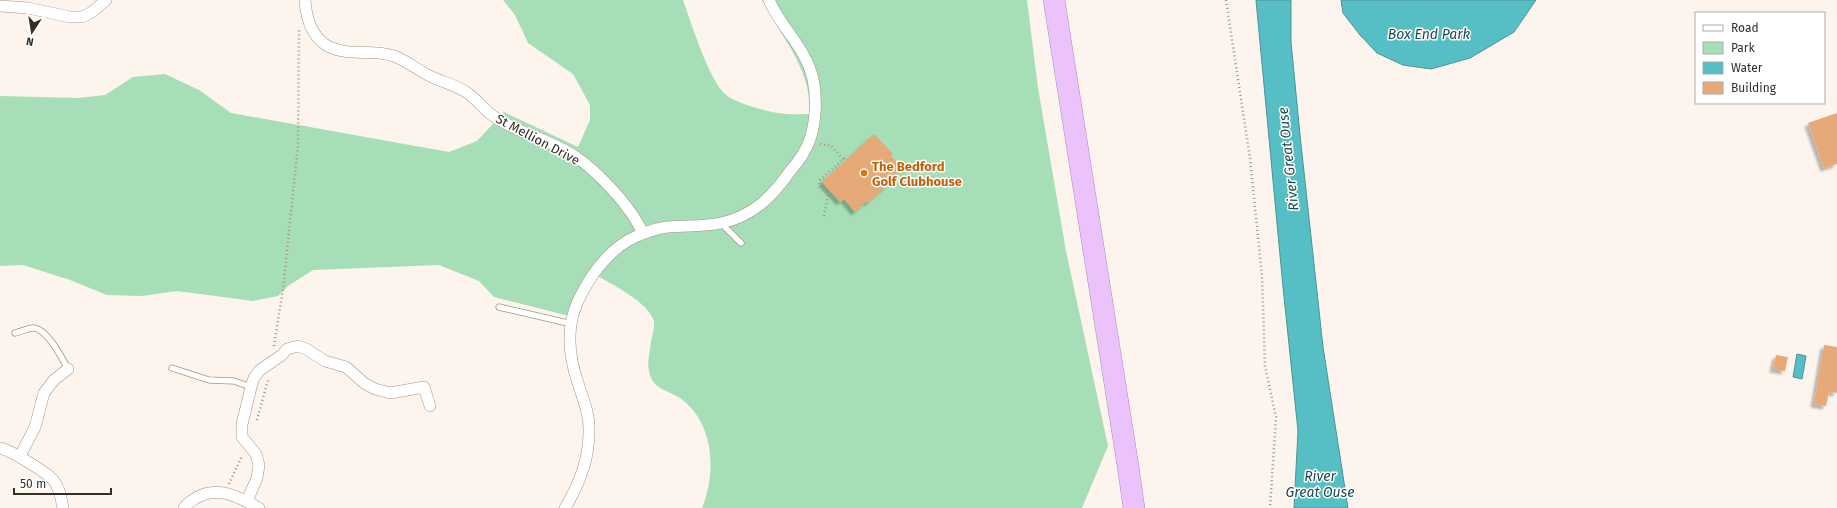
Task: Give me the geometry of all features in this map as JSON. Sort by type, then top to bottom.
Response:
[{"type":"highway","points":[[1054,0],[1134,508]]},
{"type":"street","points":[[0,6],[28,8],[70,17],[82,17],[92,12],[106,0]]},
{"type":"street","name":"St Mellion Drive","points":[[305,0],[308,19],[313,32],[324,44],[336,50],[352,53],[376,52],[394,56],[438,80],[458,86],[495,117],[511,127],[576,157],[607,185],[630,210],[643,234]]},
{"type":"street","points":[[565,508],[577,488],[584,466],[590,431],[587,411],[571,362],[570,343],[572,324],[577,303],[588,280],[608,256],[627,241],[643,234],[666,227],[709,226],[751,212],[770,198],[799,160],[809,142],[814,120],[816,97],[813,78],[803,53],[774,11],[769,0]]},
{"type":"street","points":[[247,502],[257,478],[259,465],[256,454],[242,437],[242,424],[250,387],[260,370],[272,363],[287,349],[298,346],[306,349],[325,361],[346,367],[364,383],[374,389],[390,393],[424,387],[430,406]]},
{"type":"street","points":[[20,456],[35,427],[44,393],[54,380],[68,369]]},
{"type":"street","points":[[0,448],[20,456],[53,479],[58,488],[63,508]]},
{"type":"street","points":[[184,508],[187,504],[199,496],[212,492],[225,492],[258,508]]},
{"type":"lane","points":[[721,223],[741,243]]},
{"type":"lane","points":[[499,307],[572,324]]},
{"type":"lane","points":[[14,333],[34,328],[41,330],[55,347],[68,369]]},
{"type":"lane","points":[[172,368],[209,380],[234,381],[250,387]]},
{"type":"path","points":[[1226,0],[1250,158],[1262,276],[1262,329],[1265,366],[1276,417],[1270,508]]},
{"type":"path","points":[[272,363],[283,289],[298,145],[299,23]]},
{"type":"path","points":[[809,142],[831,146],[843,159]]},
{"type":"path","points":[[824,216],[828,195],[819,186],[820,180],[846,157]]},
{"type":"green space","points":[[503,0],[683,0],[707,65],[713,77],[726,95],[743,104],[759,109],[786,114],[809,114],[809,98],[801,68],[762,0],[1027,0],[1038,88],[1066,251],[1108,446],[1082,508],[702,508],[707,494],[711,464],[706,434],[700,420],[691,408],[680,398],[658,387],[652,380],[648,362],[654,328],[654,321],[651,314],[630,295],[598,276],[573,317],[494,297],[479,281],[439,265],[313,270],[288,286],[278,296],[253,301],[177,291],[142,296],[107,295],[70,280],[23,265],[0,266],[0,96],[78,98],[105,95],[133,77],[165,74],[199,90],[231,113],[449,152],[477,141],[504,112],[578,147],[590,120],[590,105],[573,74],[528,43],[515,15]]},
{"type":"water","name":"River Great Ouse","points":[[1256,0],[1291,0],[1291,42],[1323,347],[1348,508],[1294,508],[1298,431]]},
{"type":"water","name":"Box End Park","points":[[1341,0],[1536,0],[1514,32],[1470,58],[1431,69],[1403,65],[1377,53],[1360,35],[1343,13]]},
{"type":"water","points":[[1797,354],[1806,356],[1802,379],[1793,377]]},
{"type":"building","points":[[1837,113],[1837,164],[1824,168],[1808,123]]},
{"type":"building","name":"The Bedford Golf Clubhouse","points":[[874,134],[893,154],[891,156],[903,168],[891,178],[893,180],[868,203],[867,201],[855,212],[844,199],[840,202],[822,182]]},
{"type":"building","points":[[1824,345],[1837,347],[1837,393],[1829,392],[1826,406],[1814,404]]},
{"type":"building","points":[[1776,355],[1788,357],[1785,371],[1773,369]]},
{"type":"place","name":"The Bedford Golf Clubhouse","points":[[864,173]]}]
